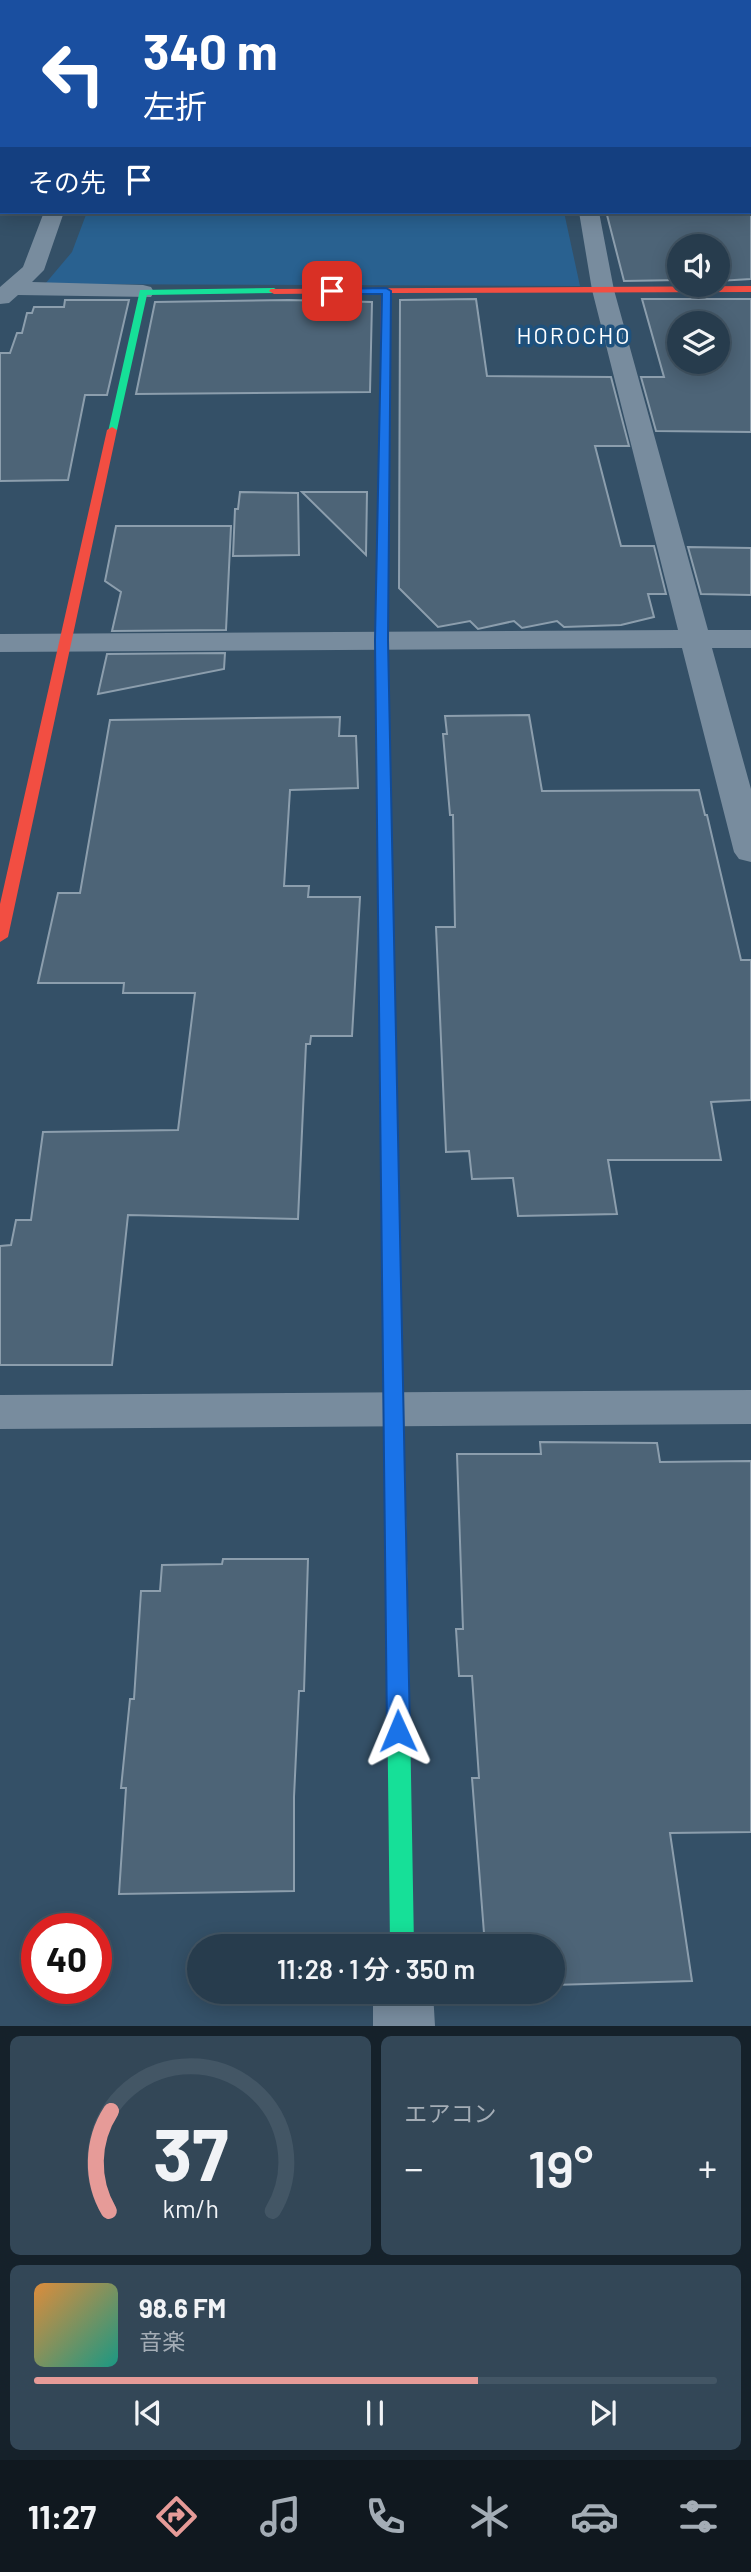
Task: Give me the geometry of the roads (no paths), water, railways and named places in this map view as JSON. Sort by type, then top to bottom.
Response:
[{"type":"street","points":[[6,294],[33,270],[53,214]]},
{"type":"street","points":[[589,214],[603,290],[751,852]]},
{"type":"street","points":[[6,294],[751,289]]},
{"type":"street","points":[[386,291],[381,640],[402,1934]]},
{"type":"street","points":[[0,937],[5,892],[66,641],[143,292]]},
{"type":"street","points":[[0,643],[751,639]]},
{"type":"street","points":[[0,1412],[751,1407]]},
{"type":"street","points":[[403,2004],[404,2026]]},
{"type":"district","name":"HOROCHO","points":[[574,335]]}]
